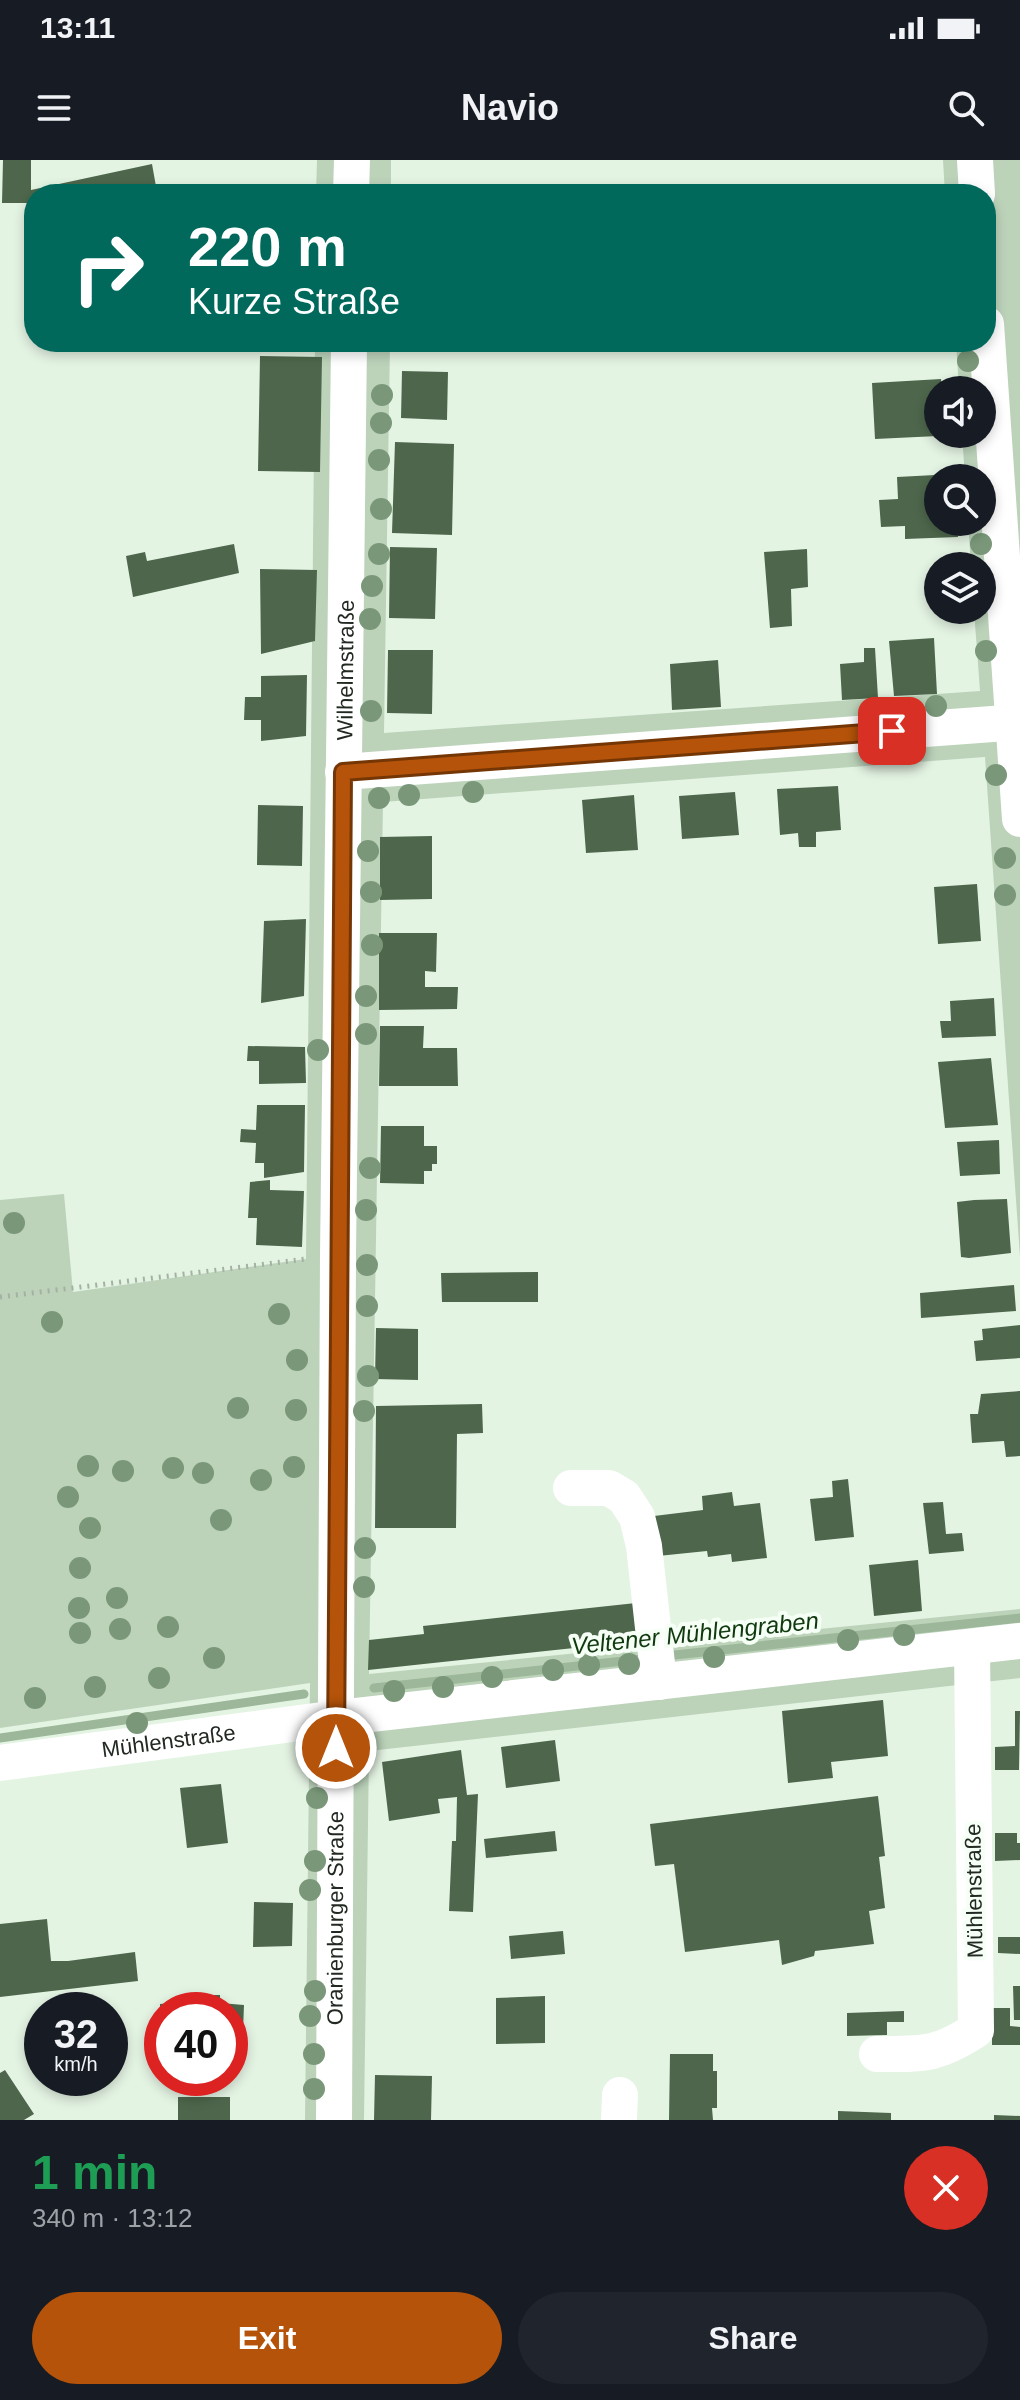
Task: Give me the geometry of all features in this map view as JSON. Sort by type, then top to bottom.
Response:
[{"type":"street","points":[[351,184],[352,160]]},
{"type":"street","points":[[975,160],[976,184]]},
{"type":"street","name":"Wilhelmstraße","points":[[337,1718],[338,1255],[349,352]]},
{"type":"street","points":[[988,352],[1017,722],[1020,819]]},
{"type":"street","points":[[343,772],[1017,722]]},
{"type":"street","points":[[571,1488],[609,1488],[624,1497],[637,1517],[644,1546],[658,1666]]},
{"type":"street","name":"Mühlenstraße","points":[[0,1763],[337,1718],[658,1666],[972,1647],[1020,1641]]},
{"type":"street","name":"Mühlenstraße","points":[[877,2054],[925,2054],[953,2045],[976,2030],[972,1647]]},
{"type":"street","name":"Oranienburger Straße","points":[[334,2120],[337,1718]]},
{"type":"path","points":[[0,1297],[338,1255]]},
{"type":"green space","points":[[317,160],[391,160],[391,184],[316,184]]},
{"type":"green space","points":[[943,160],[1020,160],[1020,1257],[985,757],[383,802],[369,1674],[1020,1609],[1020,1678],[369,1751],[364,2120],[305,2120],[310,1683],[0,1728],[0,1200],[64,1194],[73,1292],[306,1259],[315,352],[390,352],[384,733],[980,691],[975,624],[996,624],[996,552],[970,552],[969,536],[996,536],[996,464],[964,464],[963,448],[996,448],[996,376],[958,376],[957,352],[996,352],[996,184],[944,184]]},
{"type":"building","points":[[3,160],[31,160],[31,184],[24,184],[24,203],[2,203]]},
{"type":"building","points":[[152,164],[156,184],[59,184]]},
{"type":"building","points":[[260,356],[322,357],[320,472],[258,471]]},
{"type":"building","points":[[402,371],[448,372],[447,420],[401,418]]},
{"type":"building","points":[[924,380],[924,437],[875,439],[872,383]]},
{"type":"building","points":[[395,442],[454,444],[452,535],[392,533]]},
{"type":"building","points":[[924,476],[924,536],[958,537],[905,539],[905,526],[881,527],[879,500],[898,499],[897,477]]},
{"type":"building","points":[[234,544],[239,573],[133,597],[126,556],[145,552],[147,561]]},
{"type":"building","points":[[390,547],[437,548],[435,619],[389,618]]},
{"type":"building","points":[[807,549],[808,587],[791,589],[792,626],[770,628],[764,552]]},
{"type":"building","points":[[260,569],[317,570],[315,641],[261,654]]},
{"type":"building","points":[[934,638],[937,694],[894,696],[889,641]]},
{"type":"building","points":[[864,648],[875,648],[878,698],[842,700],[840,664],[864,662]]},
{"type":"building","points":[[388,650],[433,650],[432,714],[387,713]]},
{"type":"building","points":[[718,660],[721,707],[672,710],[670,664]]},
{"type":"building","points":[[307,675],[306,736],[261,741],[261,720],[244,720],[245,697],[261,697],[261,676]]},
{"type":"building","points":[[838,786],[841,830],[816,832],[816,847],[799,847],[798,833],[780,835],[777,789]]},
{"type":"building","points":[[735,792],[739,835],[682,839],[679,796]]},
{"type":"building","points":[[634,795],[638,850],[586,853],[582,800]]},
{"type":"building","points":[[258,805],[303,806],[302,866],[257,865]]},
{"type":"building","points":[[432,836],[432,899],[380,900],[380,837]]},
{"type":"building","points":[[977,884],[981,941],[938,944],[934,887]]},
{"type":"building","points":[[306,919],[304,996],[261,1003],[264,921]]},
{"type":"building","points":[[379,933],[437,933],[436,972],[425,971],[425,987],[458,987],[457,1009],[379,1010]]},
{"type":"building","points":[[994,998],[996,1036],[942,1038],[940,1021],[951,1021],[950,1001]]},
{"type":"building","points":[[380,1026],[424,1026],[423,1048],[457,1048],[458,1086],[379,1086]]},
{"type":"building","points":[[248,1046],[305,1047],[306,1083],[259,1084],[259,1061],[247,1061]]},
{"type":"building","points":[[991,1058],[998,1125],[945,1128],[938,1062]]},
{"type":"building","points":[[257,1105],[305,1105],[304,1172],[264,1178],[264,1163],[255,1163],[256,1143],[240,1142],[241,1129],[256,1130]]},
{"type":"building","points":[[381,1126],[424,1126],[424,1146],[437,1146],[437,1164],[432,1164],[432,1171],[424,1171],[424,1184],[380,1183]]},
{"type":"building","points":[[999,1140],[1000,1174],[960,1176],[957,1142]]},
{"type":"building","points":[[270,1180],[270,1190],[304,1191],[302,1247],[256,1245],[257,1218],[248,1218],[250,1182]]},
{"type":"building","points":[[1007,1199],[1011,1253],[961,1257],[957,1202]]},
{"type":"building","points":[[538,1272],[538,1302],[442,1302],[441,1273]]},
{"type":"building","points":[[1014,1285],[1016,1311],[921,1318],[920,1293]]},
{"type":"building","points":[[1020,1325],[1020,1358],[976,1361],[974,1341],[983,1340],[982,1329]]},
{"type":"building","points":[[376,1328],[418,1329],[418,1380],[375,1379]]},
{"type":"building","points":[[1020,1391],[1020,1456],[1006,1457],[1004,1441],[972,1443],[970,1414],[978,1414],[981,1394]]},
{"type":"building","points":[[482,1404],[483,1433],[457,1434],[456,1528],[375,1528],[376,1406]]},
{"type":"building","points":[[848,1479],[854,1537],[815,1541],[810,1499],[833,1497],[832,1481]]},
{"type":"building","points":[[732,1492],[734,1506],[760,1503],[767,1558],[732,1562],[731,1554],[708,1557],[707,1551],[658,1556],[654,1516],[703,1510],[702,1496]]},
{"type":"building","points":[[943,1502],[946,1534],[962,1533],[964,1551],[929,1554],[923,1503]]},
{"type":"building","points":[[918,1560],[922,1611],[874,1616],[869,1565]]},
{"type":"building","points":[[636,1603],[640,1641],[368,1670],[369,1640],[424,1634],[423,1626]]},
{"type":"building","points":[[883,1700],[888,1756],[831,1762],[833,1778],[788,1783],[782,1711]]},
{"type":"building","points":[[1015,1711],[1020,1711],[1019,1770],[995,1770],[995,1747],[1015,1746]]},
{"type":"building","points":[[555,1740],[560,1781],[506,1788],[501,1747]]},
{"type":"building","points":[[461,1750],[467,1795],[478,1794],[473,1912],[449,1911],[457,1797],[438,1799],[440,1813],[389,1821],[382,1762]]},
{"type":"building","points":[[221,1784],[228,1843],[187,1848],[180,1788]]},
{"type":"building","points":[[878,1796],[885,1856],[879,1857],[885,1908],[869,1911],[874,1944],[815,1951],[814,1956],[782,1965],[779,1940],[685,1952],[674,1864],[655,1866],[650,1824]]},
{"type":"building","points":[[555,1831],[557,1851],[486,1858],[484,1839]]},
{"type":"building","points":[[995,1833],[1017,1833],[1020,1860],[995,1861]]},
{"type":"building","points":[[254,1902],[293,1903],[292,1946],[253,1947]]},
{"type":"building","points":[[47,1919],[51,1961],[135,1952],[138,1981],[0,1997],[0,1924]]},
{"type":"building","points":[[563,1931],[565,1954],[511,1959],[509,1936]]},
{"type":"building","points":[[998,1937],[1020,1937],[1020,1954],[998,1953]]},
{"type":"building","points":[[1013,1986],[1020,1986],[1020,2020],[1014,2020]]},
{"type":"building","points":[[545,1996],[545,2043],[496,2044],[496,1998]]},
{"type":"building","points":[[992,2008],[1010,2008],[1010,2026],[1020,2027],[1020,2045],[992,2045]]},
{"type":"building","points":[[904,2011],[904,2022],[887,2022],[887,2035],[847,2036],[847,2013]]},
{"type":"building","points":[[670,2054],[713,2054],[713,2071],[717,2071],[717,2108],[712,2108],[713,2120],[669,2120]]},
{"type":"building","points":[[5,2070],[34,2114],[24,2120],[0,2120],[0,2073]]},
{"type":"building","points":[[375,2075],[432,2076],[431,2120],[374,2120]]},
{"type":"building","points":[[178,2097],[230,2097],[230,2120],[178,2120]]},
{"type":"building","points":[[838,2111],[891,2113],[891,2120],[838,2120]]},
{"type":"building","points":[[994,2115],[1020,2116],[1020,2120],[994,2120]]},
{"type":"waterway","name":"Veltener Mühlengraben","points":[[665,1656],[1020,1618]]},
{"type":"waterway","name":"Veltener Mühlengraben","points":[[374,1688],[651,1658]]},
{"type":"waterway","name":"Veltener Mühlengraben","points":[[0,1738],[304,1694]]},
{"type":"route","points":[[336,1748],[343,772],[892,731]]}]
